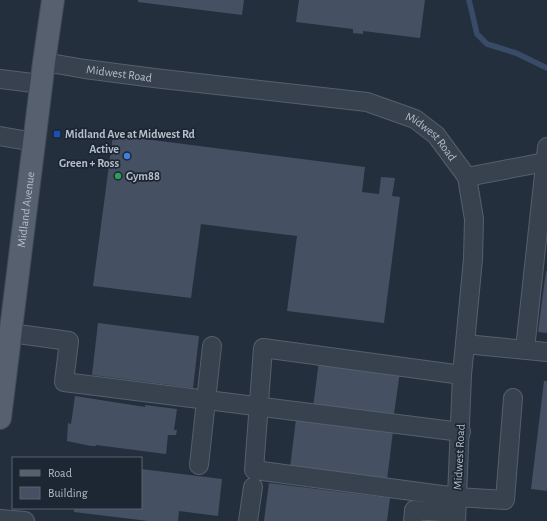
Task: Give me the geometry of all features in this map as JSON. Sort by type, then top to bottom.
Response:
[{"type":"main road","name":"Midland Avenue","points":[[0,418],[41,84],[53,0]]},
{"type":"street","name":"Midwest Road","points":[[44,62],[154,78],[367,102],[414,119],[436,135],[468,177],[474,219],[462,375],[461,432],[456,510]]},
{"type":"street","points":[[0,79],[41,84]]},
{"type":"street","points":[[0,136],[34,142]]},
{"type":"street","points":[[468,177],[546,154],[525,349]]},
{"type":"street","points":[[11,333],[69,341],[64,382],[461,432]]},
{"type":"street","points":[[465,344],[547,352]]},
{"type":"street","points":[[199,465],[212,346]]},
{"type":"street","points":[[456,510],[254,470],[263,348],[462,375]]},
{"type":"street","points":[[413,521],[414,510],[456,510],[504,500],[513,398]]},
{"type":"street","points":[[248,521],[253,487]]},
{"type":"street","points":[[0,518],[25,521]]},
{"type":"building","points":[[138,0],[244,0],[242,15],[138,2]]},
{"type":"building","points":[[299,0],[425,0],[420,38],[363,31],[363,34],[353,33],[353,29],[296,22]]},
{"type":"building","points":[[113,135],[365,167],[362,192],[379,194],[381,177],[395,178],[392,196],[400,197],[384,323],[287,311],[297,236],[201,224],[191,298],[93,286]]},
{"type":"building","points":[[547,271],[547,333],[538,332]]},
{"type":"building","points":[[98,323],[199,336],[193,388],[92,375]]},
{"type":"building","points":[[319,360],[400,371],[394,414],[381,412],[381,417],[313,408]]},
{"type":"building","points":[[544,381],[547,381],[547,491],[531,489]]},
{"type":"building","points":[[75,396],[145,407],[145,405],[177,409],[174,430],[177,430],[176,435],[168,435],[166,454],[96,445],[91,446],[67,441],[68,423],[71,424]]},
{"type":"building","points":[[296,419],[393,431],[387,480],[290,468]]},
{"type":"building","points":[[142,469],[222,479],[218,516],[179,511],[178,521],[148,521],[74,512],[74,509],[142,509]]},
{"type":"building","points":[[269,483],[390,498],[387,521],[264,521]]},
{"type":"waterway","points":[[469,0],[477,34],[487,44],[516,53],[547,68]]},
{"type":"place","name":"Midland Ave at Midwest Rd","points":[[57,134]]},
{"type":"place","name":"Active Green + Ross","points":[[127,156]]},
{"type":"place","name":"Gym88","points":[[118,176]]}]
